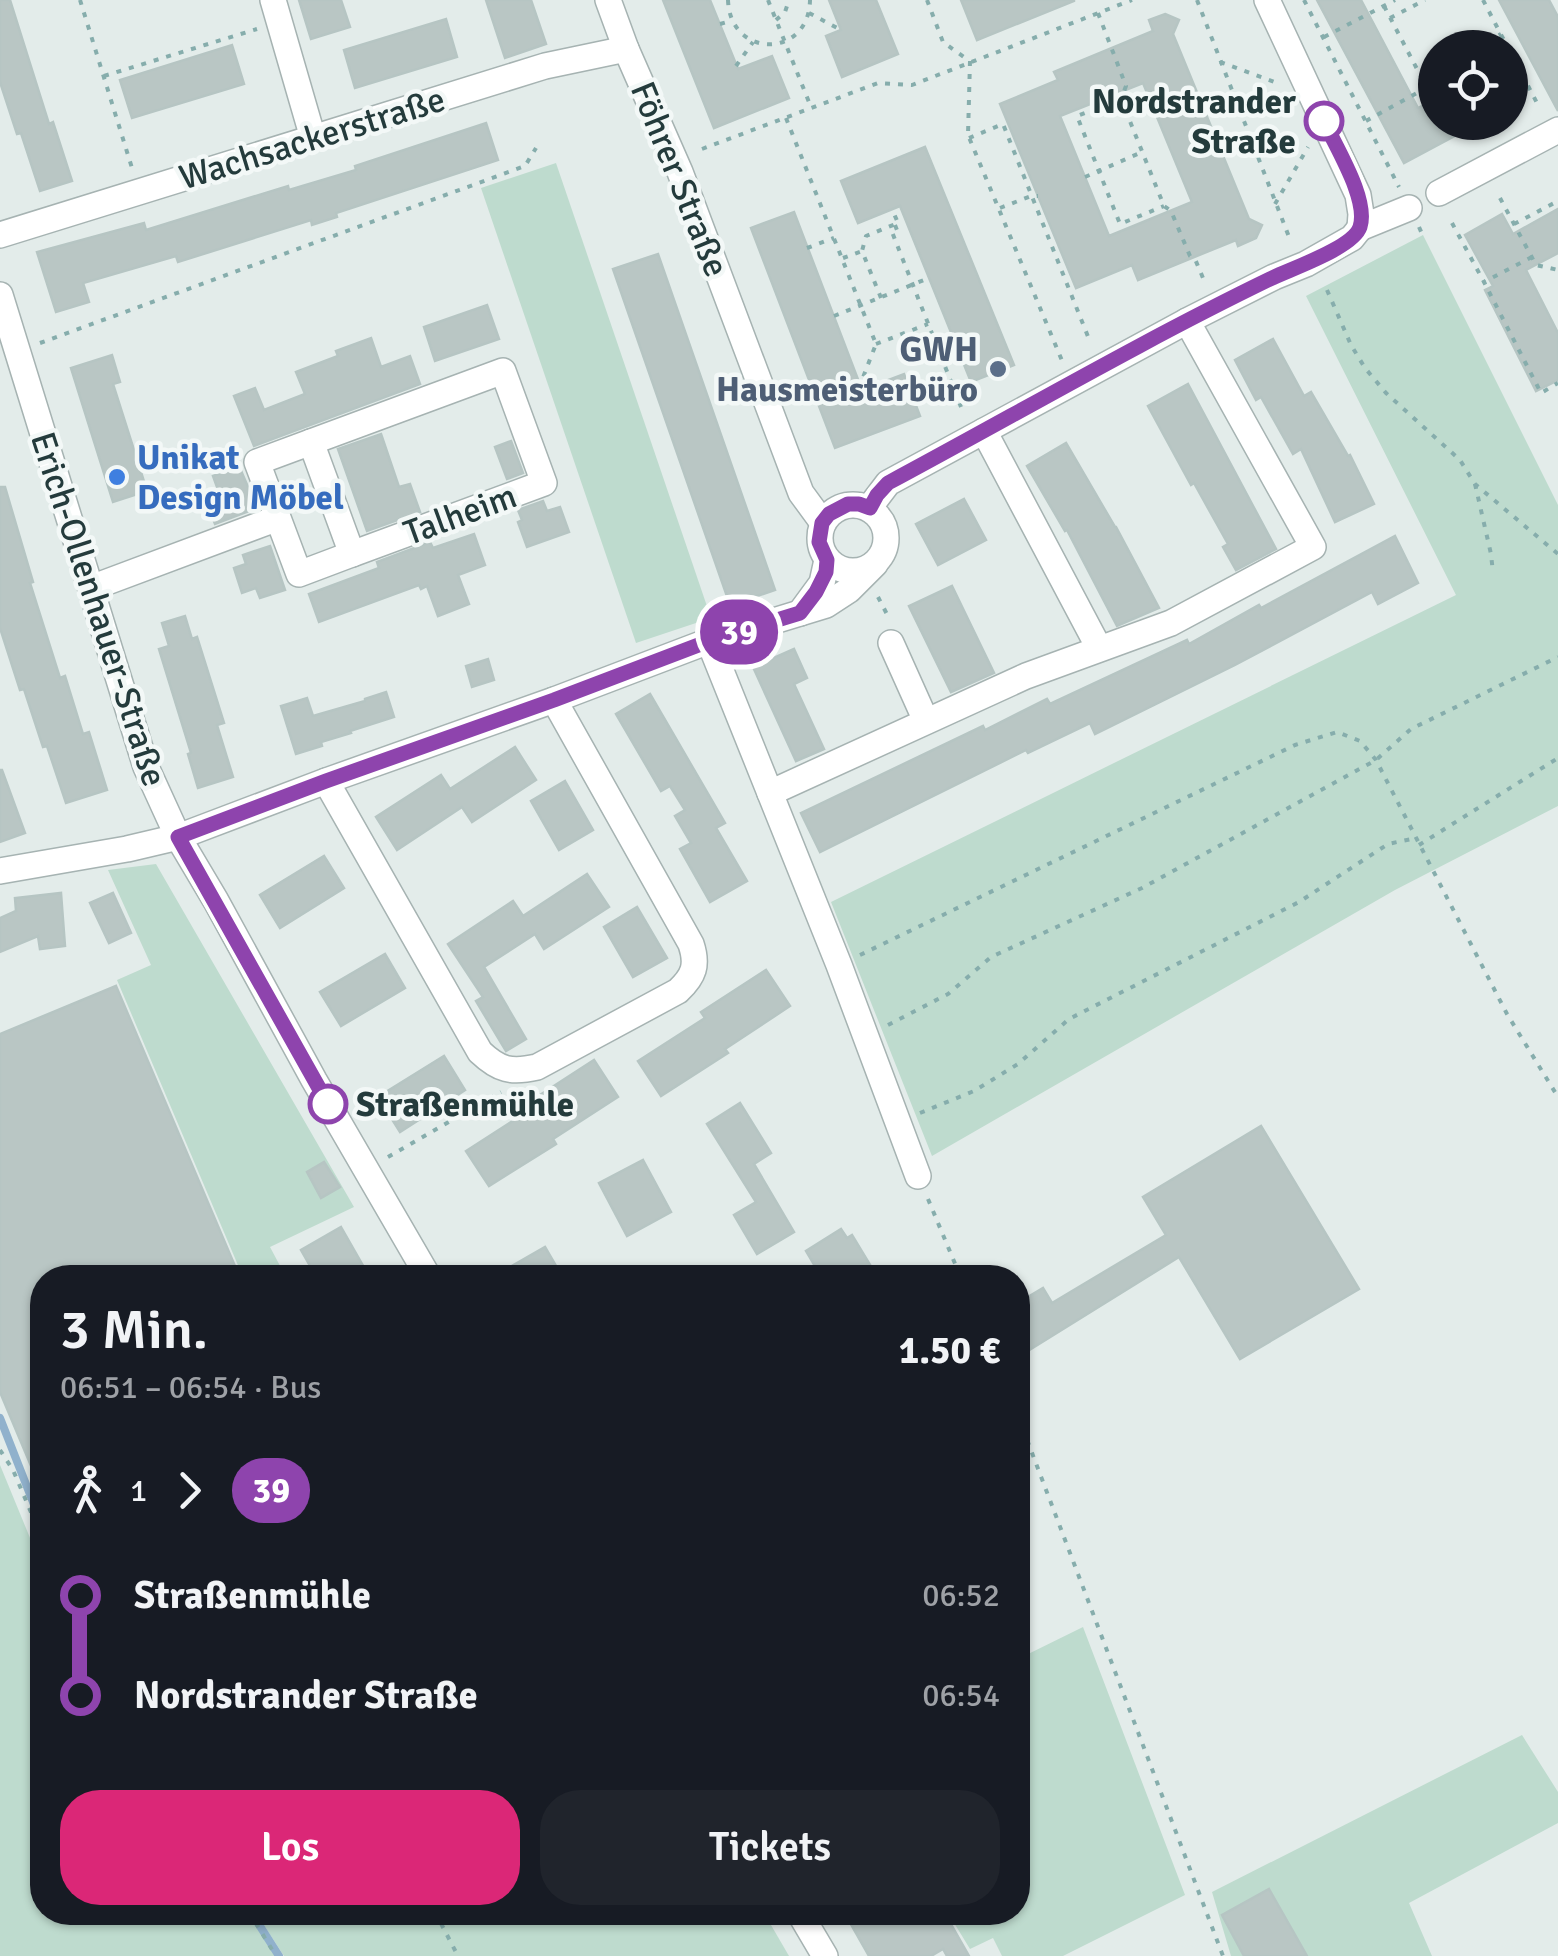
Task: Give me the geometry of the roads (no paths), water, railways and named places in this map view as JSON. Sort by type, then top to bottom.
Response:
[{"type":"street","name":"Föhrer Straße","points":[[608,0],[680,172],[801,493],[822,523],[819,542],[827,560]]},
{"type":"street","points":[[1267,0],[1358,195],[1360,228]]},
{"type":"street","points":[[276,11],[313,138]]},
{"type":"street","name":"Wachsackerstraße","points":[[0,235],[545,66],[626,49]]},
{"type":"street","points":[[1439,193],[1558,130]]},
{"type":"street","points":[[870,508],[888,483],[1187,321],[1322,256],[1352,238],[1360,228],[1409,208]]},
{"type":"street","name":"Erich-Ollenhauer-Straße","points":[[0,296],[146,766],[178,837],[421,1265]]},
{"type":"street","points":[[770,794],[1026,676],[1171,624],[1314,547],[1187,321]]},
{"type":"street","name":"Talheim","points":[[503,371],[544,483],[299,574],[278,518],[257,462],[503,371]]},
{"type":"street","points":[[984,431],[1098,648]]},
{"type":"street","points":[[310,442],[352,554]]},
{"type":"street","points":[[0,871],[178,837],[709,641],[826,605],[867,572],[886,546],[886,534],[878,515],[859,504],[848,504],[829,514],[822,523]]},
{"type":"street","points":[[91,588],[278,518]]},
{"type":"street","points":[[800,613],[822,583],[827,560],[856,572],[867,572]]},
{"type":"street","points":[[709,641],[839,965],[918,1176]]},
{"type":"street","points":[[891,643],[926,722]]},
{"type":"street","points":[[326,781],[480,1052],[493,1064],[508,1070],[536,1067],[678,991],[695,968],[691,944],[554,700]]},
{"type":"street","points":[[806,1925],[824,1956]]},
{"type":"waterway","points":[[0,1418],[30,1494]]},
{"type":"waterway","points":[[259,1925],[279,1956]]},
{"type":"place","name":"Nordstrander Straße","points":[[1324,121]]},
{"type":"place","name":"GWH Hausmeisterbüro","points":[[998,369]]},
{"type":"place","name":"Unikat Design Möbel","points":[[117,477]]},
{"type":"place","name":"Straßenmühle","points":[[328,1104]]}]
